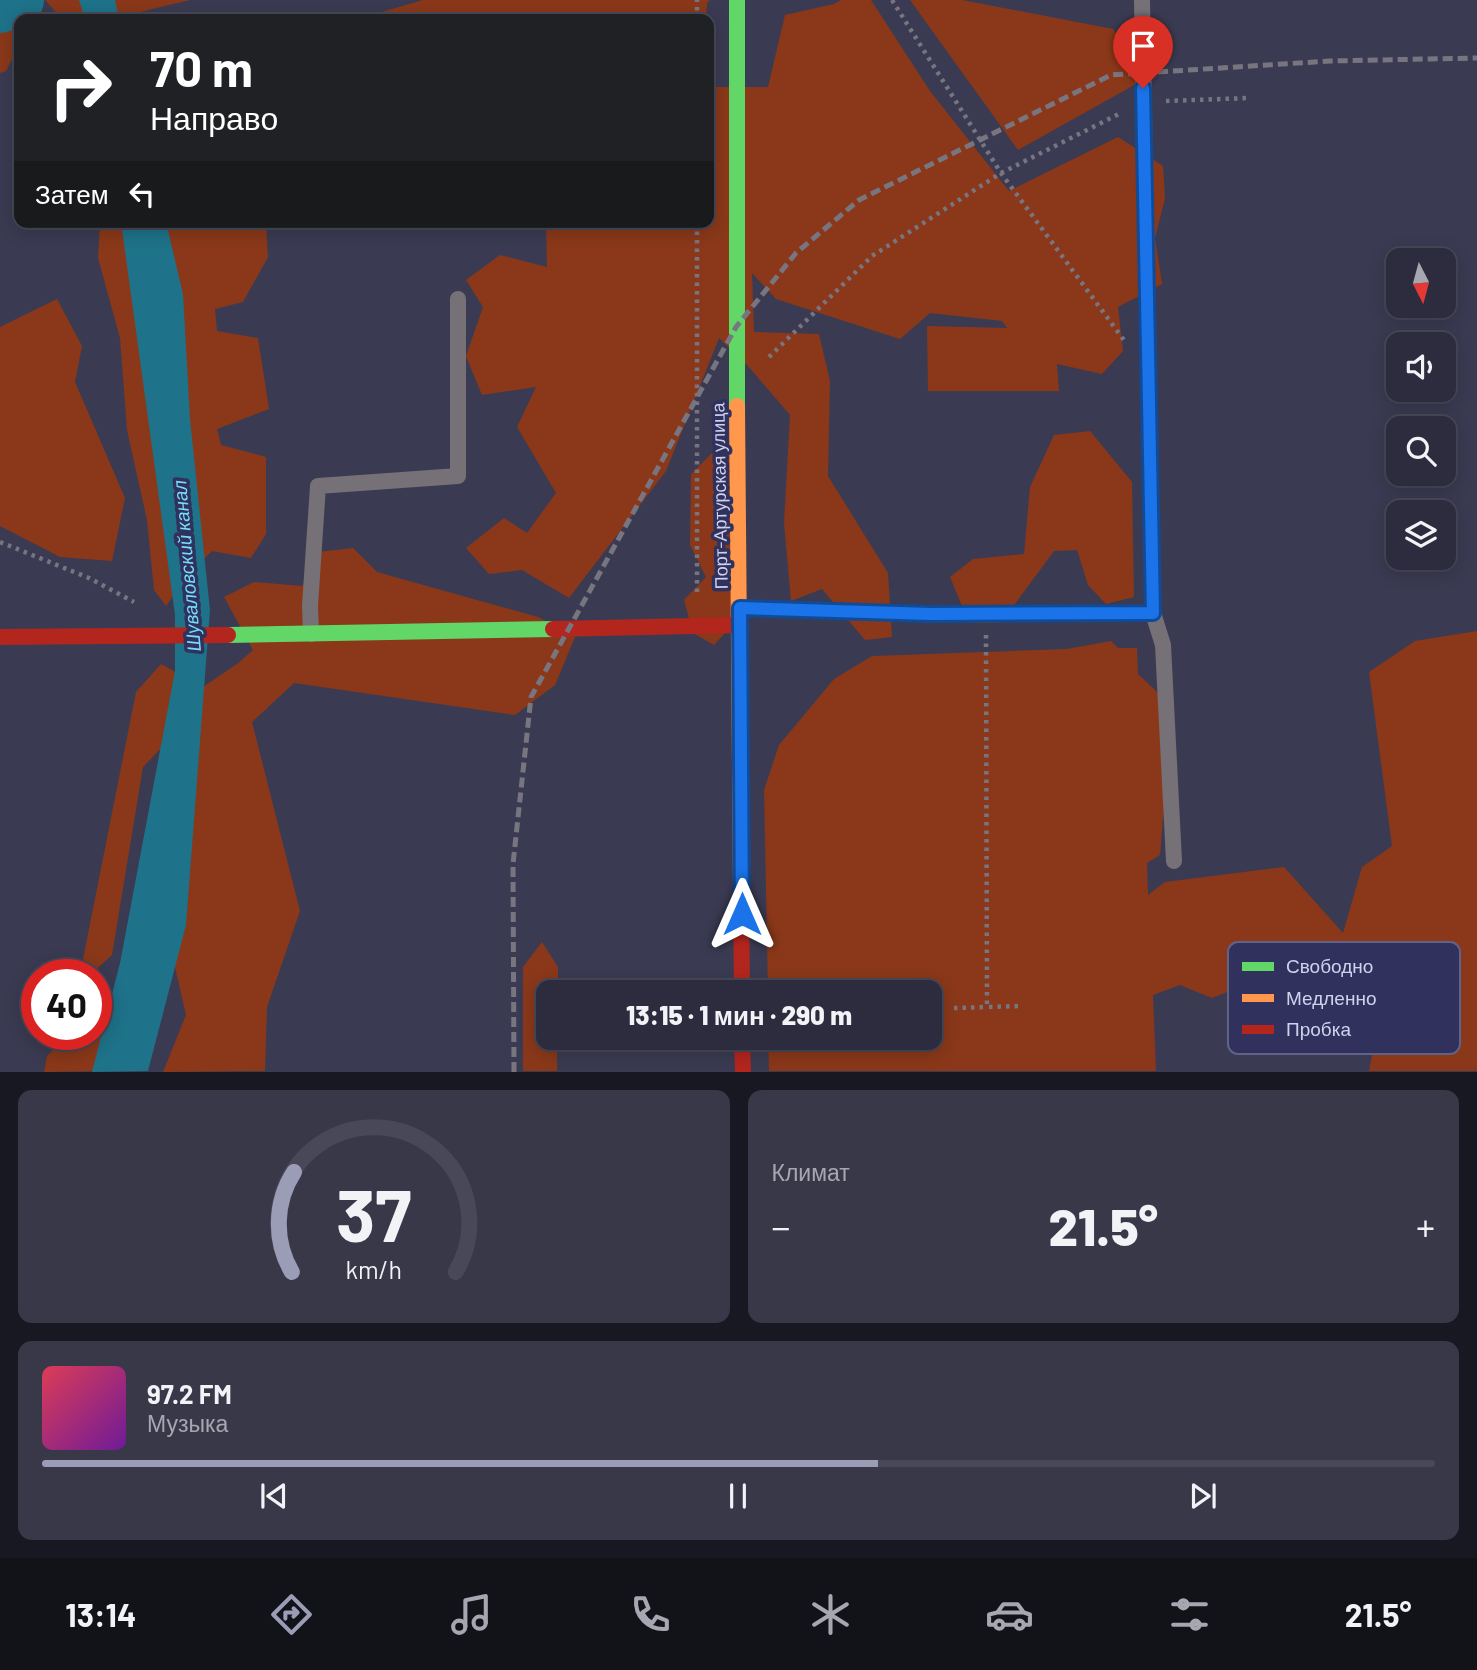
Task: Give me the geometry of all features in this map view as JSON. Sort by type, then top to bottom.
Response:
[{"type":"street","name":"Порт-Артурская улица","points":[[737,0],[736,327],[742,980]]},
{"type":"street","points":[[0,637],[740,625]]},
{"type":"street","points":[[742,1050],[743,1072]]},
{"type":"lane","points":[[1142,0],[1153,613],[1163,645],[1174,861]]},
{"type":"lane","points":[[311,634],[310,606],[318,486],[458,476],[458,299]]},
{"type":"lane","points":[[740,608],[986,614],[1153,613]]},
{"type":"path","points":[[892,0],[1001,173],[1149,375]]},
{"type":"path","points":[[765,361],[872,256],[1001,173],[1144,102],[1249,98]]},
{"type":"path","points":[[697,228],[697,595]]},
{"type":"path","points":[[0,542],[89,578],[137,604]]},
{"type":"path","points":[[986,614],[987,1007]]},
{"type":"path","points":[[954,1009],[1020,1006]]},
{"type":"shaded area","points":[[45,0],[190,0],[132,14],[58,14]]},
{"type":"shaded area","points":[[423,0],[710,0],[707,3],[706,14],[375,14]]},
{"type":"shaded area","points":[[841,0],[871,0],[930,91],[1009,191],[1118,137],[1163,166],[1165,198],[1155,238],[1162,284],[1118,307],[1123,351],[1102,374],[1057,364],[1059,391],[928,391],[927,326],[1007,328],[1002,321],[930,313],[900,339],[776,299],[752,273],[754,332],[819,334],[830,381],[828,476],[888,573],[892,637],[865,640],[822,589],[791,601],[784,523],[790,415],[748,366],[719,338],[666,471],[569,598],[522,570],[489,574],[466,548],[504,518],[527,533],[556,493],[517,427],[536,387],[482,395],[466,356],[483,307],[466,280],[500,255],[547,267],[546,228],[714,228],[714,87],[768,87],[785,15]]},
{"type":"shaded area","points":[[910,0],[962,0],[1113,29],[1137,58],[1136,84],[1018,150]]},
{"type":"shaded area","points":[[0,3],[14,24],[14,54],[6,71],[0,73]]},
{"type":"shaded area","points":[[100,228],[266,228],[268,257],[243,302],[215,309],[217,331],[258,338],[269,409],[217,429],[221,445],[266,457],[266,534],[251,558],[212,551],[188,575],[166,606],[154,590],[147,520],[127,430],[120,338],[98,258]]},
{"type":"shaded area","points":[[57,299],[82,346],[75,382],[125,498],[112,561],[60,557],[0,526],[0,327]]},
{"type":"shaded area","points":[[1090,431],[1132,482],[1134,597],[1106,604],[1088,585],[1077,550],[1054,551],[1001,623],[969,623],[950,577],[973,559],[1024,554],[1030,487],[1054,435]]},
{"type":"shaded area","points":[[712,453],[730,455],[745,611],[714,645],[693,633],[684,600],[706,577],[690,545],[691,474]]},
{"type":"shaded area","points":[[353,548],[377,572],[538,617],[575,637],[555,685],[515,715],[294,683],[252,722],[300,911],[267,1007],[265,1071],[163,1072],[186,1015],[164,919],[197,691],[253,650],[224,597],[254,582],[302,586],[318,552]]},
{"type":"shaded area","points":[[1477,631],[1477,1071],[1369,1071],[1372,1054],[1460,1054],[1460,942],[1228,942],[1228,992],[1212,998],[1180,985],[1153,995],[1156,1071],[769,1071],[768,1050],[942,1050],[942,980],[768,980],[764,790],[779,745],[834,679],[872,656],[1067,649],[1111,641],[1118,648],[1137,648],[1138,674],[1172,706],[1160,855],[1147,863],[1148,895],[1165,882],[1284,867],[1343,933],[1362,867],[1392,846],[1369,672],[1415,641]]},
{"type":"shaded area","points":[[161,664],[183,676],[171,738],[143,767],[112,955],[108,959],[83,959],[136,692]]},
{"type":"shaded area","points":[[542,942],[558,967],[558,980],[536,980],[536,1050],[557,1050],[557,1071],[523,1071],[523,967]]},
{"type":"shaded area","points":[[53,1050],[111,1050],[112,1056],[107,1071],[44,1072],[47,1056]]},
{"type":"water","points":[[79,0],[115,0],[118,14],[83,14]]},
{"type":"water","name":"Шуваловский канал","points":[[122,228],[167,228],[183,294],[190,419],[210,610],[186,925],[148,1071],[92,1072],[98,1050],[112,1050],[112,994],[175,671],[175,615]]},
{"type":"waterway","points":[[0,7],[18,0]]},
{"type":"railway","points":[[514,1072],[513,864],[531,697],[736,327],[796,253],[859,200],[1111,75],[1330,61],[1477,58]]},
{"type":"traffic: fast","points":[[737,0],[737,406]]},
{"type":"traffic: fast","points":[[228,635],[553,629]]},
{"type":"traffic: slow","points":[[737,406],[741,885]]},
{"type":"traffic: jam","points":[[553,629],[740,625]]},
{"type":"traffic: jam","points":[[0,637],[228,635]]},
{"type":"traffic: jam","points":[[741,885],[742,980]]},
{"type":"traffic: jam","points":[[742,1050],[743,1072]]},
{"type":"route","points":[[742,914],[740,608],[931,614],[1153,613],[1143,88]]}]
